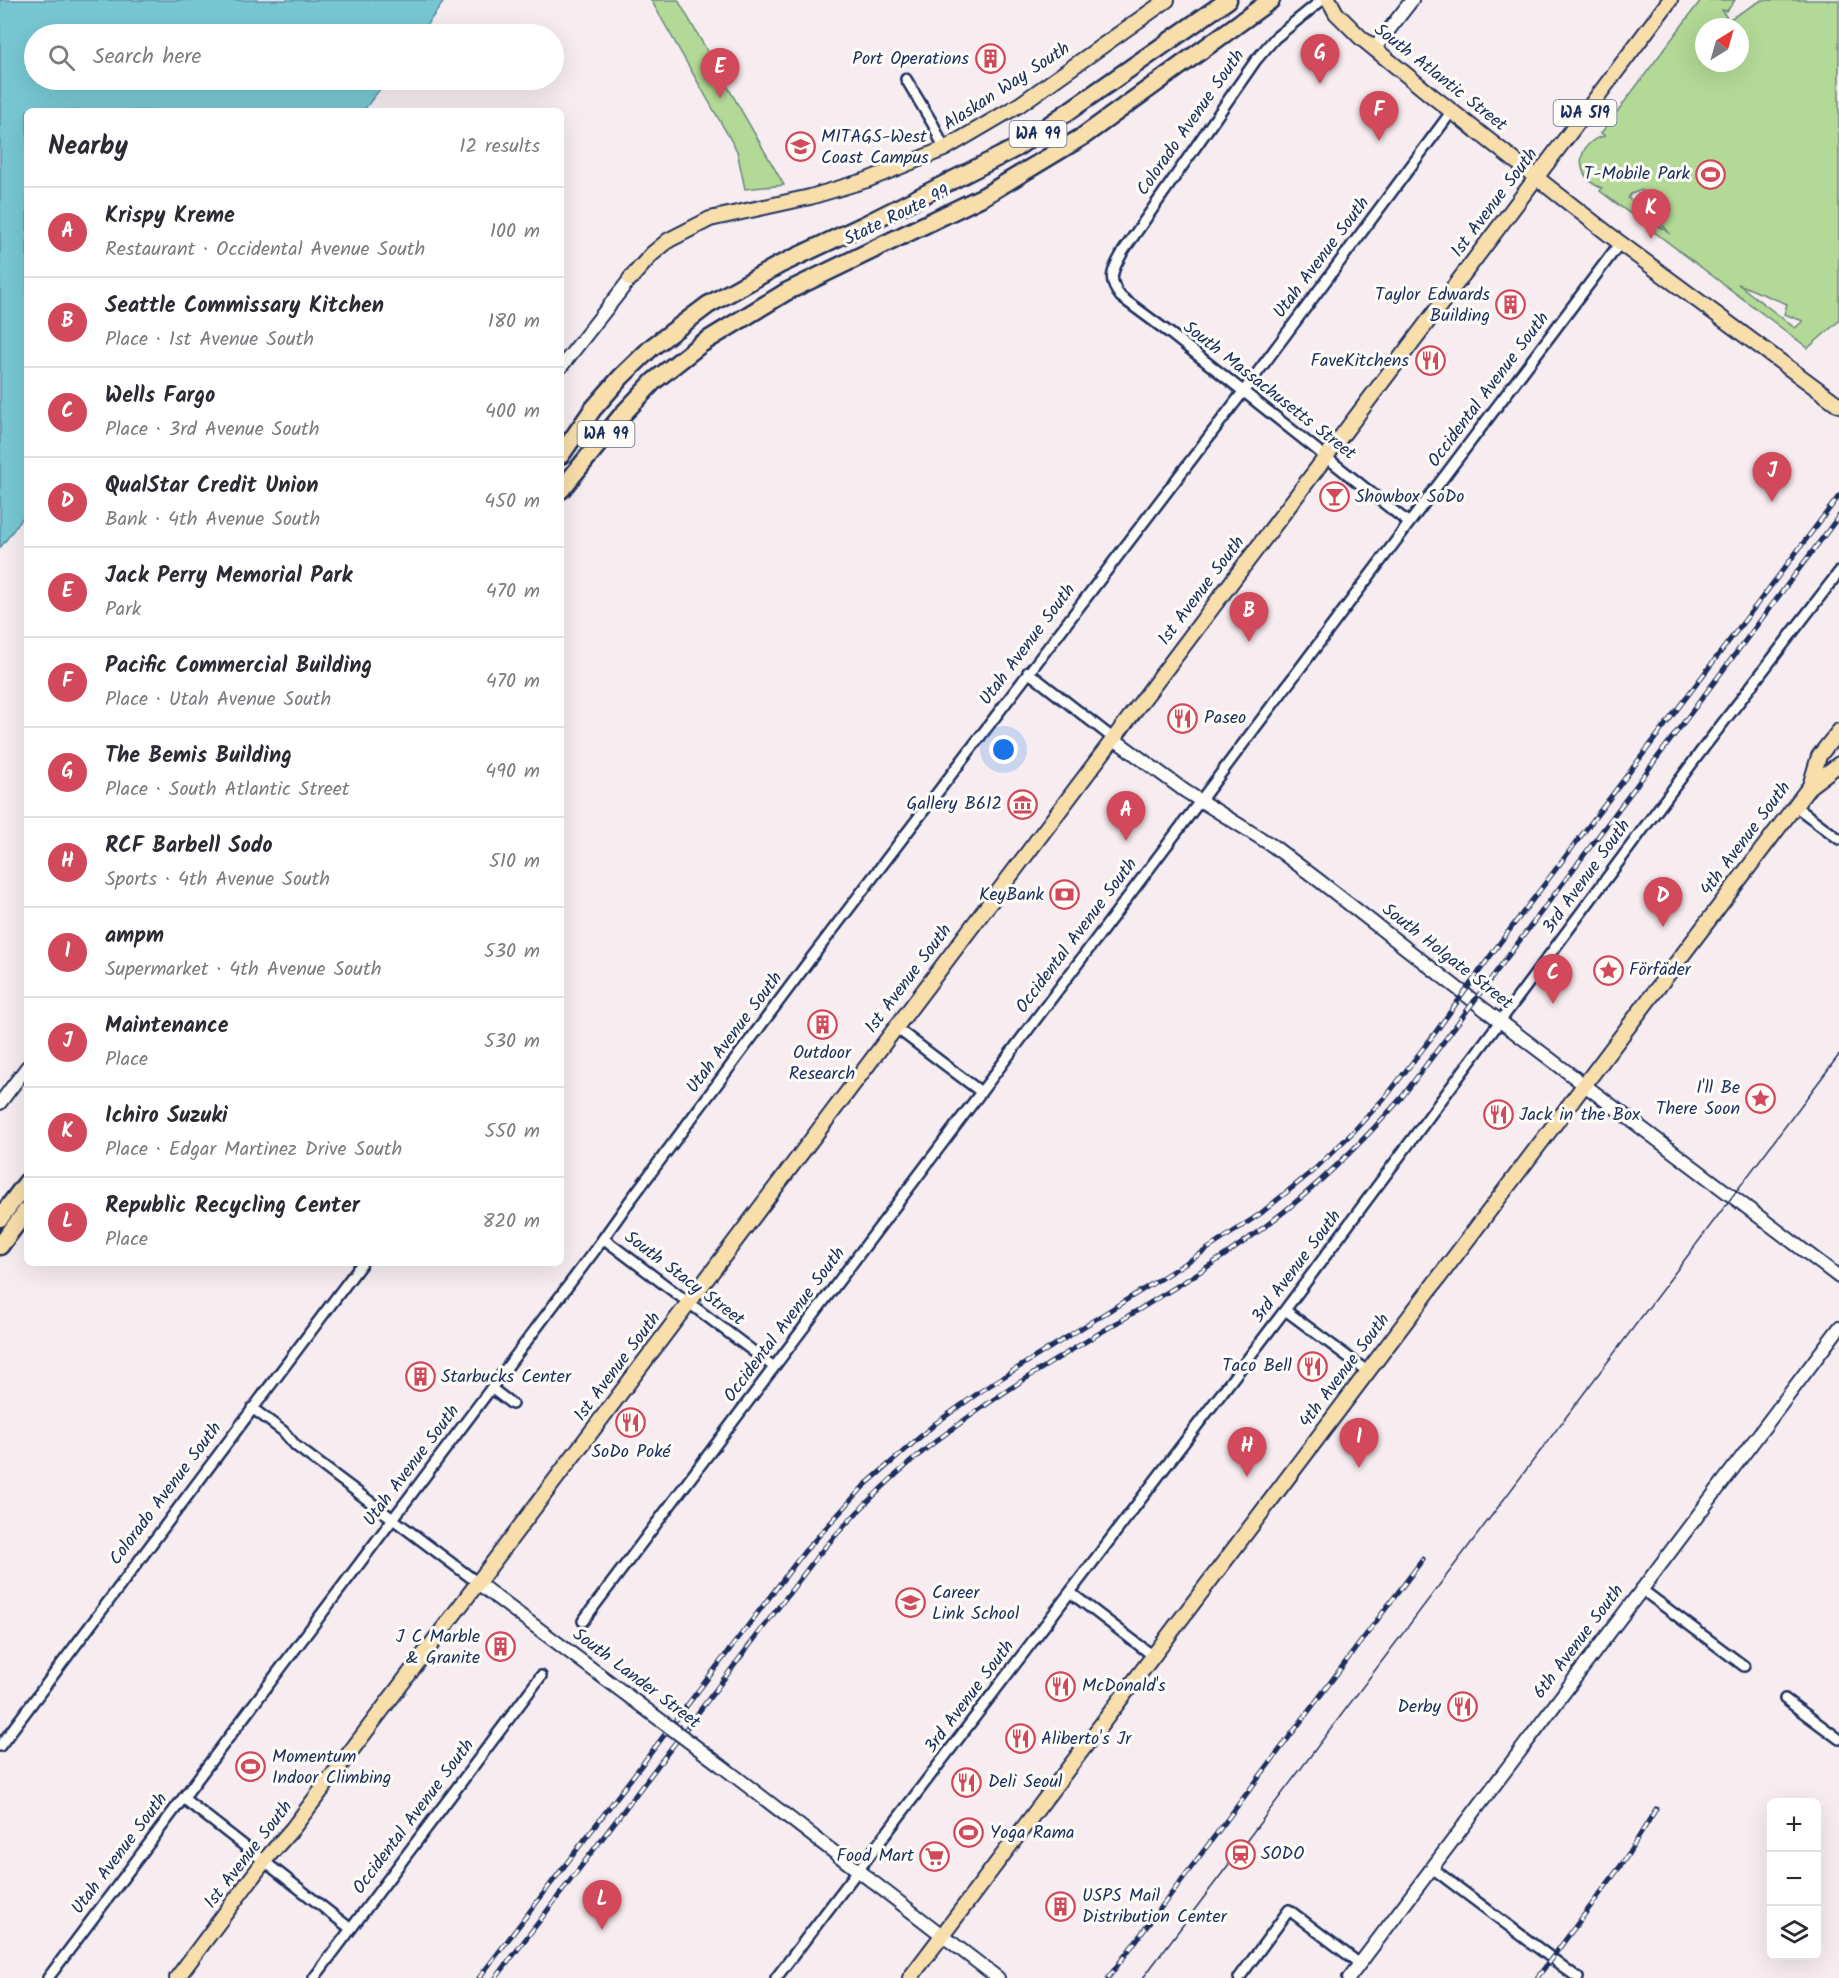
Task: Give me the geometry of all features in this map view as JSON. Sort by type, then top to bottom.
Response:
[{"type":"highway","name":"State Route 99","points":[[564,451],[593,408],[621,377],[652,347],[682,323],[735,289],[779,265],[832,241],[1016,148],[1228,0]]},
{"type":"highway","name":"State Route 99","points":[[564,486],[622,415],[654,381],[680,359],[786,291],[984,196],[1083,137],[1271,0]]},
{"type":"highway","points":[[0,1218],[24,1186]]},
{"type":"highway","points":[[0,1246],[24,1214]]},
{"type":"main road","name":"Alaskan Way South","points":[[630,279],[652,254],[669,240],[710,219],[810,197],[867,180],[944,148],[1018,105],[1167,0]]},
{"type":"main road","name":"South Atlantic Street","points":[[1329,0],[1341,19],[1374,49],[1452,111],[1620,243],[1839,405]]},
{"type":"main road","points":[[1374,49],[1412,0]]},
{"type":"main road","name":"1st Avenue South","points":[[177,1978],[478,1583],[1670,0]]},
{"type":"main road","points":[[564,363],[630,279]]},
{"type":"main road","name":"4th Avenue South","points":[[1810,786],[1819,756],[1839,731]]},
{"type":"main road","name":"South Holgate Street","points":[[1114,739],[1200,801],[1273,846],[1501,1022],[1839,1277]]},
{"type":"main road","points":[[1810,786],[1839,753]]},
{"type":"main road","name":"4th Avenue South","points":[[910,1978],[1810,786],[1839,764]]},
{"type":"main road","points":[[0,1103],[24,1071]]},
{"type":"main road","name":"6th Avenue South","points":[[1349,1978],[1839,1328]]},
{"type":"main road","name":"South Lander Street","points":[[478,1583],[697,1747],[998,1978]]},
{"type":"street","name":"Colorado Avenue South","points":[[1112,282],[1112,275],[1124,250],[1256,60],[1286,29],[1322,0]]},
{"type":"street","points":[[906,80],[934,126],[944,148]]},
{"type":"street","name":"Utah Avenue South","points":[[48,1978],[604,1239],[628,1202],[1028,672],[1243,392],[1452,111]]},
{"type":"street","name":"Occidental Avenue South","points":[[583,1621],[1620,243]]},
{"type":"street","name":"South Massachusetts Street","points":[[1112,282],[1121,297],[1409,523]]},
{"type":"street","name":"3rd Avenue South","points":[[776,1978],[1285,1310],[1695,759],[1839,572]]},
{"type":"street","name":"South Holgate Street","points":[[1028,672],[1114,739]]},
{"type":"street","points":[[1795,806],[1839,839]]},
{"type":"street","points":[[895,1027],[981,1092]]},
{"type":"street","name":"South Stacy Street","points":[[604,1239],[774,1367]]},
{"type":"street","name":"Colorado Avenue South","points":[[0,1746],[360,1266]]},
{"type":"street","points":[[1285,1310],[1367,1371]]},
{"type":"street","points":[[491,1388],[512,1404]]},
{"type":"street","name":"South Lander Street","points":[[252,1408],[283,1431],[296,1446],[478,1583]]},
{"type":"street","points":[[1641,1589],[1744,1666]]},
{"type":"street","points":[[1071,1593],[1152,1655]]},
{"type":"street","name":"Occidental Avenue South","points":[[314,1978],[541,1676]]},
{"type":"street","points":[[1785,1699],[1839,1739]]},
{"type":"street","points":[[183,1798],[351,1929]]},
{"type":"street","points":[[1432,1868],[1578,1978]]},
{"type":"street","points":[[1239,1978],[1289,1910],[1360,1964]]},
{"type":"green space","points":[[651,0],[678,0],[784,185],[745,189],[737,151]]},
{"type":"green space","name":"T-Mobile Park","points":[[1701,0],[1735,0],[1727,11],[1722,10],[1727,18],[1695,18],[1695,72],[1749,72],[1749,18],[1731,18],[1762,0],[1839,0],[1839,321],[1808,348],[1600,191],[1602,188],[1586,177],[1581,160],[1588,145],[1595,139],[1605,136],[1601,133]],"holes":[[[1642,190],[1651,217],[1654,215],[1670,234],[1637,209],[1638,206],[1628,198],[1631,194]],[[1738,284],[1787,304],[1784,314],[1803,321],[1795,328]]]},
{"type":"water","points":[[0,0],[445,0],[427,24],[24,24],[24,90],[379,90],[365,108],[24,108],[24,516],[0,548]]},
{"type":"tram line","points":[[1143,1978],[1839,1055]]},
{"type":"railway","points":[[479,1978],[804,1552],[864,1486],[936,1423],[984,1389],[1260,1214],[1315,1169],[1388,1094],[1839,496]]},
{"type":"railway","points":[[496,1978],[819,1554],[883,1486],[918,1455],[993,1400],[1190,1278],[1267,1225],[1321,1180],[1402,1097],[1839,516]]},
{"type":"railway","points":[[1108,1978],[1423,1559]]},
{"type":"railway","points":[[1537,1978],[1622,1864],[1656,1809]]},
{"type":"place","name":"Port Operations","points":[[990,59]]},
{"type":"place","name":"The Bemis Building","points":[[1320,84]]},
{"type":"place","name":"Jack Perry Memorial Park","points":[[720,98]]},
{"type":"place","name":"Pacific Commercial Building","points":[[1379,141]]},
{"type":"place","name":"MITAGS-West Coast Campus","points":[[800,147]]},
{"type":"place","name":"T-Mobile Park","points":[[1711,174]]},
{"type":"place","name":"Ichiro Suzuki","points":[[1651,239]]},
{"type":"place","name":"Taylor Edwards Building","points":[[1511,305]]},
{"type":"place","name":"FaveKitchens","points":[[1430,361]]},
{"type":"place","name":"Showbox SoDo","points":[[1334,497]]},
{"type":"place","name":"Maintenance","points":[[1772,502]]},
{"type":"place","name":"Seattle Commissary Kitchen","points":[[1249,642]]},
{"type":"place","name":"Paseo","points":[[1183,718]]},
{"type":"place","name":"Gallery B612","points":[[1023,804]]},
{"type":"place","name":"Krispy Kreme","points":[[1126,841]]},
{"type":"place","name":"KeyBank","points":[[1065,895]]},
{"type":"place","name":"QualStar Credit Union","points":[[1663,927]]},
{"type":"place","name":"Förfäder","points":[[1608,970]]},
{"type":"place","name":"Wells Fargo","points":[[1553,1004]]},
{"type":"place","name":"Outdoor Research","points":[[822,1024]]},
{"type":"place","name":"I'll Be There Soon","points":[[1761,1098]]},
{"type":"place","name":"Jack in the Box","points":[[1498,1115]]},
{"type":"place","name":"Taco Bell","points":[[1313,1366]]},
{"type":"place","name":"Starbucks Center","points":[[420,1377]]},
{"type":"place","name":"SoDo Poké","points":[[631,1423]]},
{"type":"place","name":"ampm","points":[[1359,1468]]},
{"type":"place","name":"RCF Barbell Sodo","points":[[1247,1477]]},
{"type":"place","name":"Career Link School","points":[[911,1603]]},
{"type":"place","name":"J C Marble & Granite","points":[[501,1647]]},
{"type":"place","name":"McDonald's","points":[[1061,1686]]},
{"type":"place","name":"Derby","points":[[1462,1707]]},
{"type":"place","name":"Aliberto's Jr","points":[[1020,1739]]},
{"type":"place","name":"Momentum Indoor Climbing","points":[[251,1767]]},
{"type":"place","name":"Deli Seoul","points":[[967,1782]]},
{"type":"place","name":"Yoga Rama","points":[[969,1833]]},
{"type":"place","name":"SODO","points":[[1240,1854]]},
{"type":"place","name":"Food Mart","points":[[935,1856]]},
{"type":"place","name":"USPS Mail Distribution Center","points":[[1061,1906]]},
{"type":"place","name":"Republic Recycling Center","points":[[602,1930]]}]
